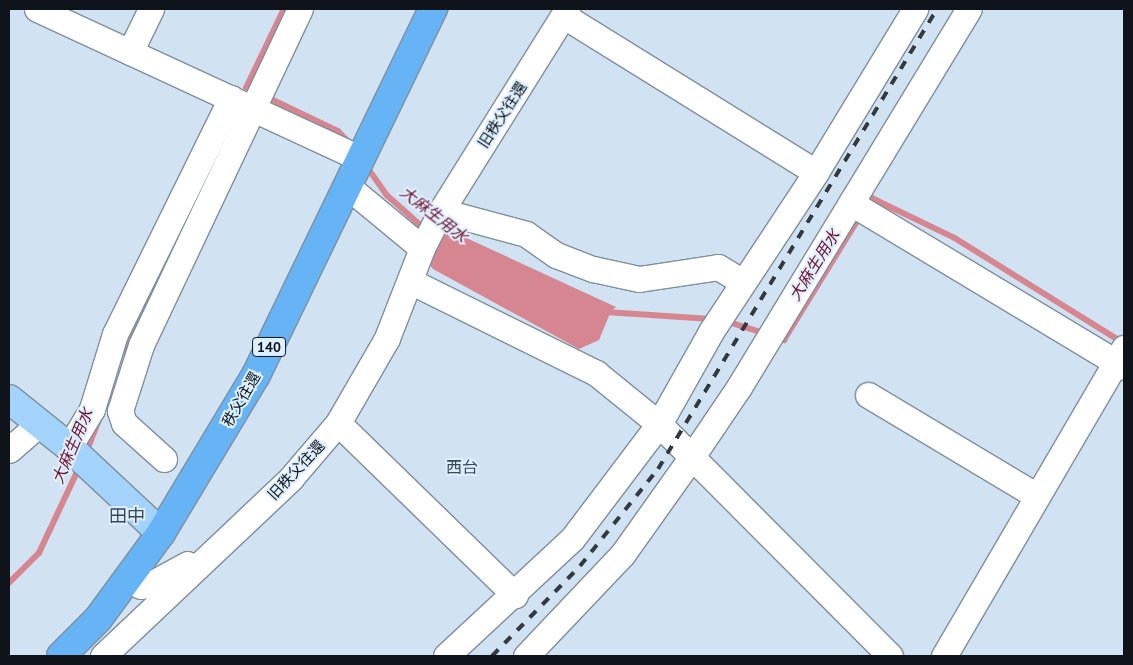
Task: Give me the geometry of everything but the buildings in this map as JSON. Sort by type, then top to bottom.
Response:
[{"type":"highway","name":"秩父往還","points":[[61,656],[98,619],[161,533],[256,375],[433,9]]},
{"type":"main road","points":[[9,399],[69,447],[161,533]]},
{"type":"street","points":[[37,9],[130,52],[247,100],[360,158]]},
{"type":"street","points":[[130,52],[151,9]]},
{"type":"street","points":[[69,447],[106,412],[120,412],[128,340],[247,100],[300,9]]},
{"type":"street","points":[[446,656],[514,595],[572,539],[659,424],[718,321],[816,172],[915,9]]},
{"type":"street","points":[[526,656],[622,556],[691,458],[770,337],[860,209],[969,9]]},
{"type":"street","points":[[566,13],[816,172]]},
{"type":"street","name":"旧秩父往還","points":[[115,652],[212,553],[291,478],[338,423],[388,338],[431,230],[566,13]]},
{"type":"street","points":[[347,186],[431,230],[526,234],[556,255],[594,269],[639,279],[718,267],[743,282]]},
{"type":"street","points":[[860,209],[1121,359],[1037,496],[944,656]]},
{"type":"street","points":[[410,281],[596,373],[659,424],[890,656]]},
{"type":"street","points":[[868,395],[1037,496]]},
{"type":"street","points":[[106,412],[124,423],[164,459]]},
{"type":"street","points":[[338,423],[514,595]]},
{"type":"street","points":[[9,450],[39,424]]},
{"type":"street","points":[[128,580],[141,586],[153,583],[212,553]]},
{"type":"shaded area","points":[[447,229],[616,307],[611,311],[599,340],[579,349],[433,269],[427,261],[437,239]]},
{"type":"waterway","points":[[246,88],[284,9]]},
{"type":"waterway","name":"大麻生用水","points":[[265,96],[338,131],[350,143]]},
{"type":"waterway","name":"大麻生用水","points":[[366,165],[387,195],[425,229]]},
{"type":"waterway","name":"大麻生用水","points":[[868,205],[872,198],[955,238],[1122,342]]},
{"type":"waterway","name":"大麻生用水","points":[[777,337],[784,340],[861,215]]},
{"type":"waterway","name":"大麻生用水","points":[[121,354],[168,254]]},
{"type":"waterway","name":"大麻生用水","points":[[606,312],[711,319]]},
{"type":"waterway","name":"大麻生用水","points":[[725,321],[764,333]]},
{"type":"waterway","name":"大麻生用水","points":[[86,453],[101,415]]},
{"type":"waterway","name":"大麻生用水","points":[[9,583],[39,553],[80,466]]},
{"type":"railway","points":[[492,656],[580,566],[658,469],[937,9]]},
{"type":"district","name":"西台","points":[[462,467]]},
{"type":"district","name":"田中","points":[[127,516]]}]
